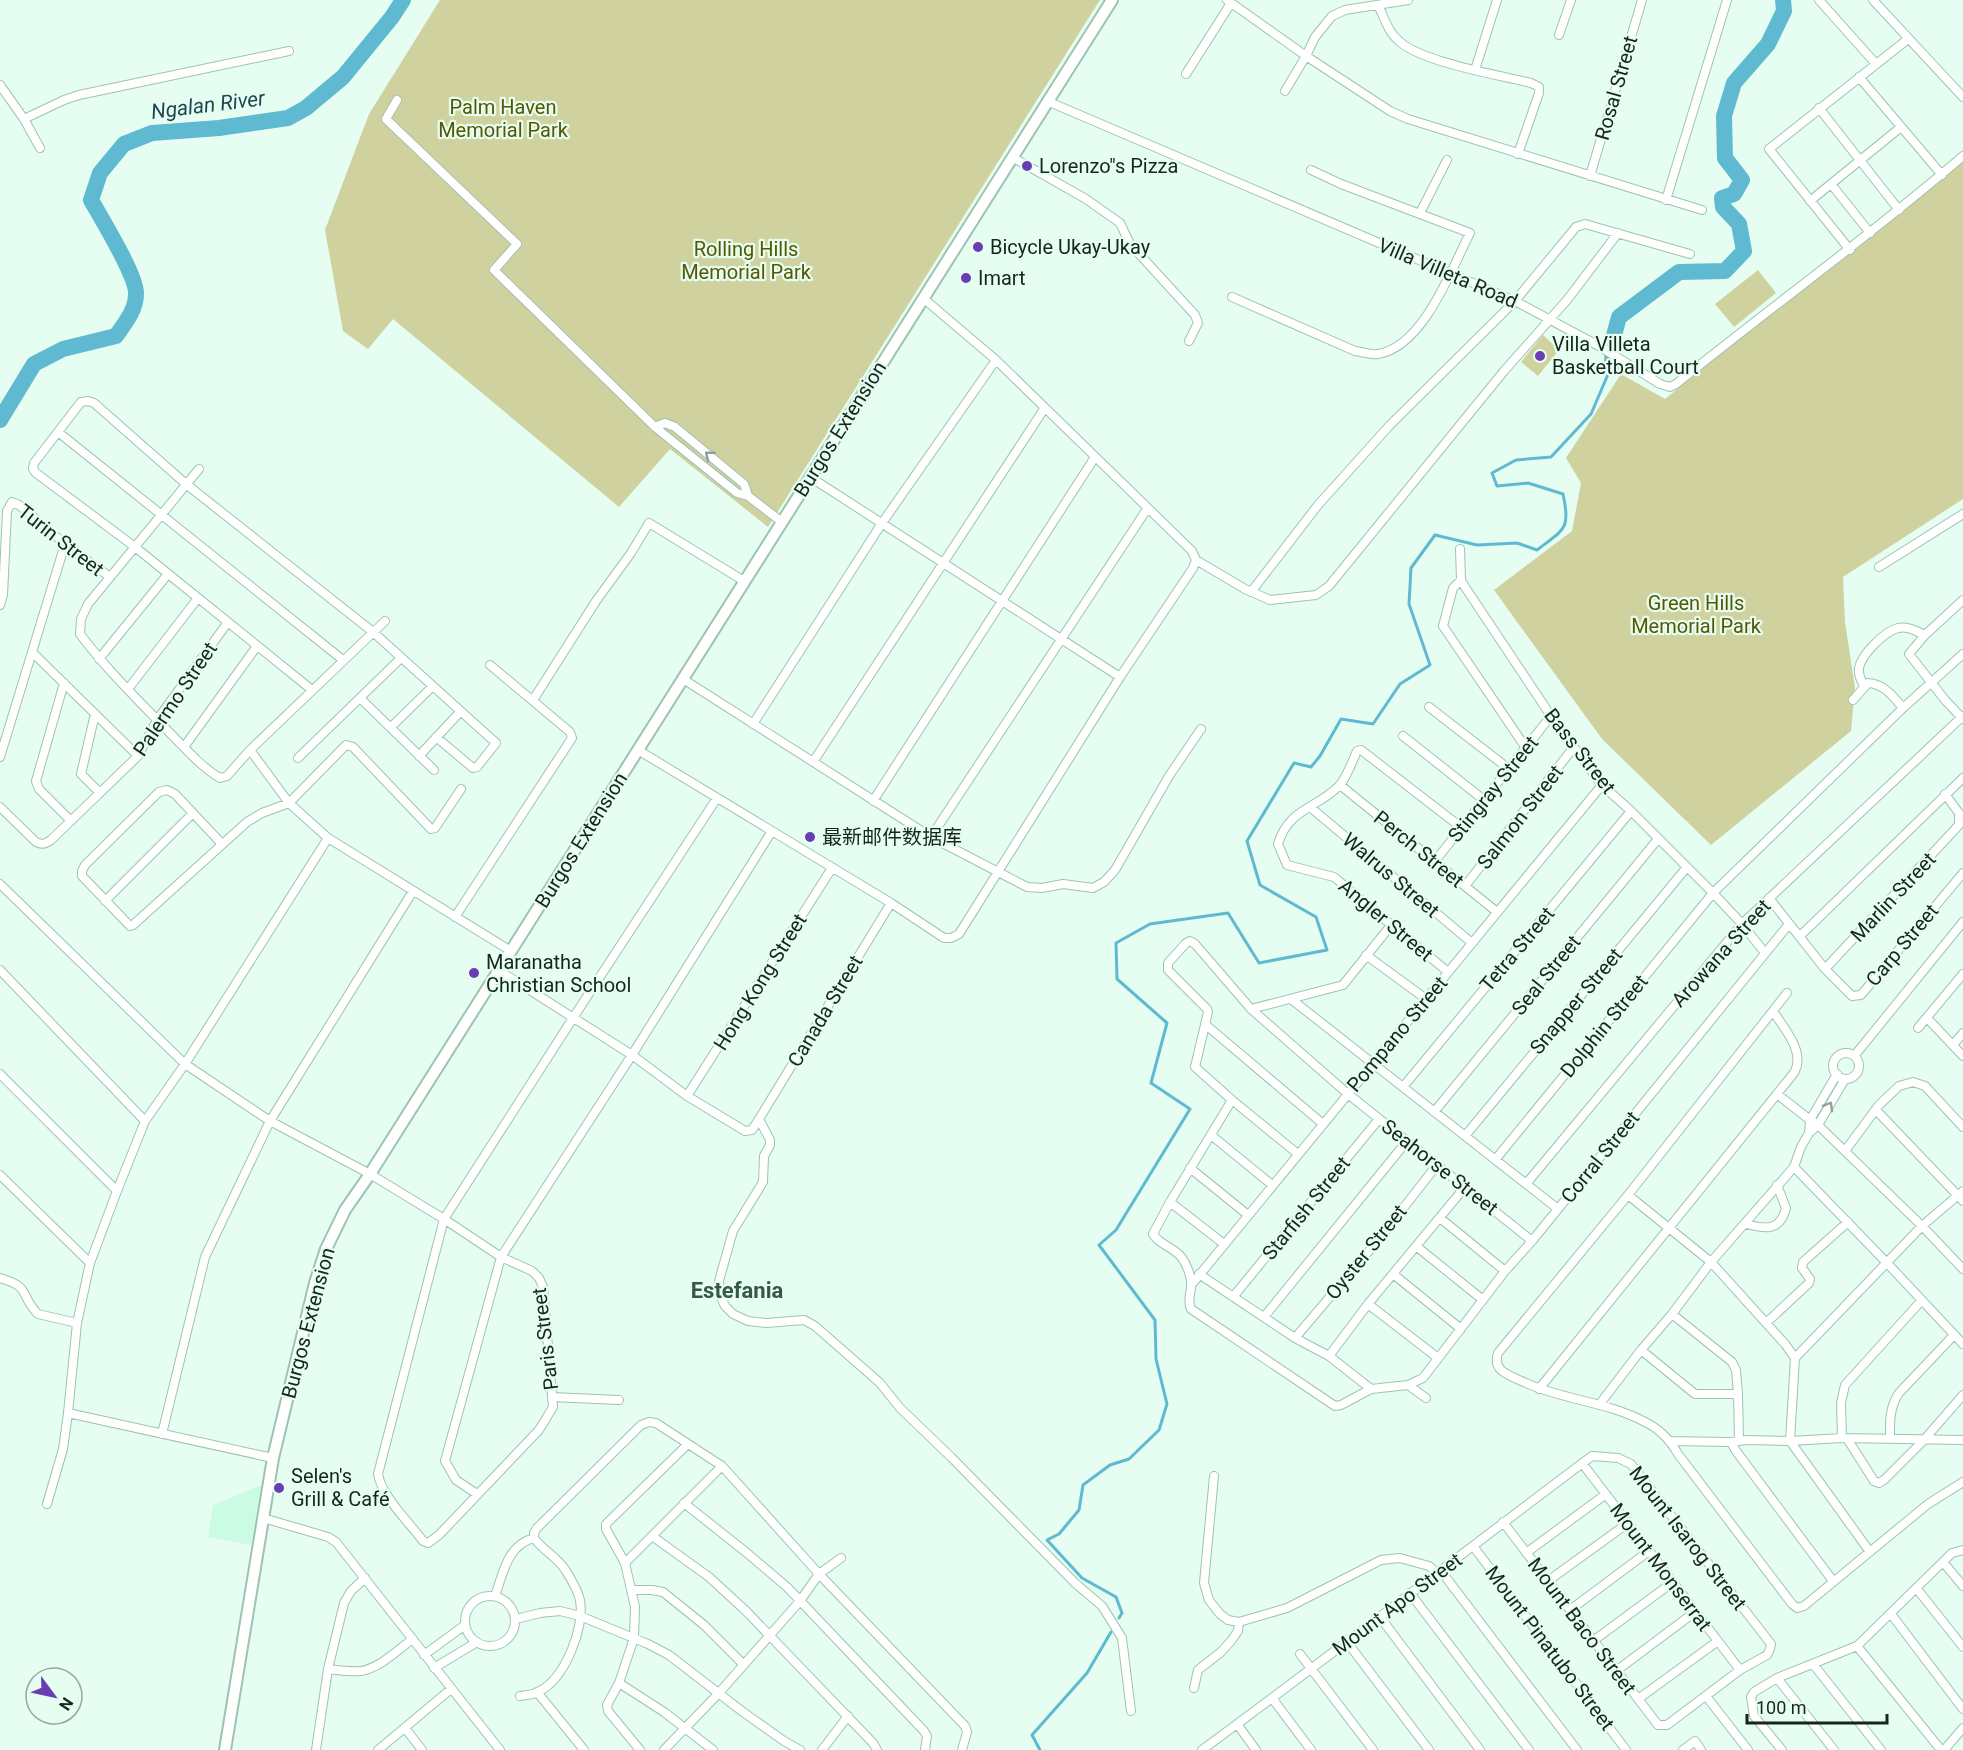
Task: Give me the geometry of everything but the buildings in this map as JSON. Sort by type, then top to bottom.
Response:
[{"type":"main road","name":"Burgos Extension","points":[[225,1750],[273,1458],[315,1283],[326,1249],[345,1210],[370,1174],[1112,0]]},
{"type":"street","points":[[1285,91],[1316,36],[1332,16],[1345,10],[1408,0]]},
{"type":"street","points":[[1475,70],[1497,0]]},
{"type":"street","points":[[1559,35],[1571,0]]},
{"type":"street","name":"Rosal Street","points":[[1590,176],[1642,0]]},
{"type":"street","points":[[1666,200],[1726,0]]},
{"type":"street","points":[[1819,0],[1876,64]]},
{"type":"street","points":[[1873,0],[1963,97]]},
{"type":"street","points":[[1186,75],[1229,1],[1306,56],[1399,115],[1702,210]]},
{"type":"street","points":[[1378,5],[1398,41],[1412,51],[1440,61],[1531,83],[1539,87],[1518,154]]},
{"type":"street","points":[[1908,39],[1769,149],[1850,250],[1963,156]]},
{"type":"street","points":[[24,119],[79,95],[289,51]]},
{"type":"street","points":[[1859,77],[1941,175]]},
{"type":"street","points":[[0,85],[40,147]]},
{"type":"street","points":[[397,100],[386,119],[517,244],[494,270],[655,427],[737,493],[748,496],[782,522]]},
{"type":"street","name":"Villa Villeta Road","points":[[1047,101],[1515,301],[1599,346],[1660,384],[1670,387],[1850,250]]},
{"type":"street","points":[[1819,108],[1899,210]]},
{"type":"street","points":[[1810,201],[1901,127]]},
{"type":"street","points":[[1012,156],[1086,199],[1120,224],[1130,244],[1195,315],[1198,323],[1189,341]]},
{"type":"street","points":[[1420,213],[1447,160]]},
{"type":"street","points":[[1232,297],[1356,351],[1376,354],[1390,351],[1402,344],[1431,311],[1470,233],[1341,184],[1311,170]]},
{"type":"street","points":[[1831,184],[1870,233]]},
{"type":"street","points":[[1251,592],[1318,505],[1390,425],[1515,301],[1576,227],[1581,224],[1690,254]]},
{"type":"street","points":[[923,298],[996,360],[1192,551],[1196,560],[1251,592],[1270,600],[1287,599],[1316,595],[1329,586],[1504,371],[1576,289],[1618,233]]},
{"type":"street","points":[[753,724],[882,523],[996,360]]},
{"type":"street","points":[[312,690],[135,547],[36,473],[33,469],[34,463],[81,402],[94,403],[186,484],[373,632],[496,743],[477,767],[469,766],[436,737]]},
{"type":"street","points":[[813,762],[1044,409]]},
{"type":"street","points":[[655,427],[665,423],[675,427],[744,484],[748,496]]},
{"type":"street","points":[[58,432],[344,660]]},
{"type":"street","points":[[873,801],[1095,457]]},
{"type":"street","points":[[199,469],[88,604],[81,619],[80,634],[99,659],[184,747],[214,774],[220,778],[226,776],[384,621]]},
{"type":"street","points":[[810,477],[1120,677]]},
{"type":"street","name":"Turin Street","points":[[0,605],[3,595],[7,511],[12,502],[19,505],[110,578]]},
{"type":"street","points":[[931,837],[1147,509]]},
{"type":"street","points":[[1879,567],[1963,514]]},
{"type":"street","points":[[533,700],[596,601],[650,523],[744,581]]},
{"type":"street","points":[[0,757],[65,544]]},
{"type":"street","points":[[1460,549],[1461,579],[1453,588],[1443,626],[1526,748]]},
{"type":"street","points":[[638,750],[891,903],[944,938],[951,938],[959,934],[1196,560]]},
{"type":"street","points":[[99,659],[168,574]]},
{"type":"street","name":"Bass Street","points":[[1461,579],[1551,716],[1602,785],[1713,893],[1765,953]]},
{"type":"street","points":[[128,689],[198,598]]},
{"type":"street","points":[[1962,717],[1930,682],[1909,654],[1925,635],[1963,600]]},
{"type":"street","name":"Palermo Street","points":[[0,807],[32,839],[40,844],[46,844],[51,840],[138,756],[158,720],[228,622]]},
{"type":"street","points":[[1864,686],[1858,669],[1874,645],[1887,633],[1896,628],[1905,628],[1925,635]]},
{"type":"street","points":[[184,747],[257,646]]},
{"type":"street","points":[[32,652],[138,756]]},
{"type":"street","name":"Dolphin Street","points":[[1495,1160],[1713,893],[1930,682],[1963,654]]},
{"type":"street","points":[[298,758],[401,658]]},
{"type":"street","points":[[455,917],[572,738],[570,732],[490,665]]},
{"type":"street","points":[[683,679],[931,837],[1027,887],[1042,888],[1063,884],[1093,888],[1104,882],[1115,870],[1169,776],[1201,729]]},
{"type":"street","points":[[64,683],[36,781],[39,789],[71,820]]},
{"type":"street","points":[[1853,700],[1868,683],[1876,683],[1891,693],[1903,708]]},
{"type":"street","points":[[391,727],[432,687]]},
{"type":"street","points":[[361,699],[434,770]]},
{"type":"street","points":[[1428,706],[1509,769]]},
{"type":"street","points":[[419,756],[460,712]]},
{"type":"street","points":[[95,714],[81,774],[99,792]]},
{"type":"street","name":"Stingray Street","points":[[1435,861],[1551,716]]},
{"type":"street","name":"Arowana Street","points":[[1526,1184],[1742,924],[1962,717]]},
{"type":"street","points":[[1403,736],[1484,800]]},
{"type":"street","points":[[222,844],[175,794],[167,790],[159,792],[85,865],[82,876],[130,926],[133,925],[247,822],[262,813],[289,803],[346,745],[353,747],[431,829],[435,828],[461,789]]},
{"type":"street","name":"Salmon Street","points":[[1465,886],[1574,747]]},
{"type":"street","points":[[250,750],[289,803],[328,838],[511,951]]},
{"type":"street","points":[[1310,807],[1340,785],[1357,752],[1361,750],[1462,828]]},
{"type":"street","points":[[1800,936],[1963,778]]},
{"type":"street","name":"Perch Street","points":[[1340,785],[1497,912]]},
{"type":"street","name":"Pompano Street","points":[[1192,1284],[1602,785]]},
{"type":"street","name":"Marlin Street","points":[[1825,969],[1959,825],[1959,813],[1945,794]]},
{"type":"street","points":[[444,1219],[717,798]]},
{"type":"street","name":"Angler Street","points":[[1310,807],[1289,821],[1282,832],[1278,844],[1287,865],[1334,877],[1448,972]]},
{"type":"street","name":"Walrus Street","points":[[1310,807],[1472,943]]},
{"type":"street","name":"Tetra Street","points":[[1403,1087],[1631,811]]},
{"type":"street","points":[[105,901],[192,814]]},
{"type":"street","points":[[477,1494],[456,1480],[445,1461],[501,1257],[632,1055],[772,831]]},
{"type":"street","points":[[47,1504],[61,1457],[77,1323],[90,1263],[145,1122],[185,1064],[328,838]]},
{"type":"street","name":"Seal Street","points":[[1434,1112],[1658,839]]},
{"type":"street","name":"Snapper Street","points":[[1465,1136],[1687,867]]},
{"type":"street","name":"Hong Kong Street","points":[[687,1096],[832,868]]},
{"type":"street","name":"Carp Street","points":[[1769,898],[1825,969],[1852,996],[1861,994],[1963,873]]},
{"type":"street","name":"Paris Street","points":[[0,884],[185,1064],[270,1121],[370,1174],[444,1219],[501,1257],[532,1272],[539,1278],[543,1287],[553,1407],[539,1430],[428,1543],[423,1541],[385,1493],[378,1474],[444,1219]]},
{"type":"street","points":[[162,1434],[205,1257],[270,1121],[413,891]]},
{"type":"street","name":"Canada Street","points":[[759,1119],[891,903]]},
{"type":"street","points":[[1855,1055],[1963,922]]},
{"type":"street","points":[[1251,1009],[1343,985],[1392,924]]},
{"type":"street","name":"Corral Street","points":[[1408,1385],[1423,1378],[1505,1271],[1532,1241],[1789,924]]},
{"type":"street","name":"Seahorse Street","points":[[1206,1025],[1207,1009],[1168,970],[1168,963],[1190,941],[1251,1009],[1348,1094],[1532,1241]]},
{"type":"street","points":[[1366,955],[1426,999]]},
{"type":"street","points":[[0,970],[145,1122]]},
{"type":"street","points":[[498,970],[632,1055],[687,1096],[745,1131],[752,1130],[759,1119],[770,1140],[764,1156],[764,1182],[733,1232],[719,1281],[720,1294],[725,1306],[733,1314],[748,1321],[766,1323],[804,1320],[880,1383],[900,1408],[1075,1583],[1102,1606],[1122,1638],[1131,1711]]},
{"type":"street","points":[[1918,1028],[1963,974]]},
{"type":"street","points":[[1787,993],[1628,1195],[1498,1353],[1496,1360],[1499,1368],[1512,1377],[1539,1389],[1599,1405],[1643,1420],[1656,1428],[1670,1441],[1797,1608],[1804,1606],[1928,1504],[1963,1482]]},
{"type":"street","points":[[1291,999],[1558,1209]]},
{"type":"street","points":[[1539,1389],[1795,1071],[1798,1060],[1797,1052],[1790,1036],[1773,1011]]},
{"type":"street","points":[[1927,1018],[1963,1056]]},
{"type":"street","points":[[1298,1154],[1232,1100],[1195,1066],[1206,1025],[1323,1124]]},
{"type":"street","points":[[1953,1045],[1963,1033]]},
{"type":"street","points":[[1842,1053],[1855,1055],[1860,1068],[1855,1076],[1840,1078],[1834,1072],[1833,1063],[1837,1056],[1842,1053]]},
{"type":"street","points":[[0,1074],[117,1191]]},
{"type":"street","points":[[1809,1133],[1810,1120],[1837,1074]]},
{"type":"street","points":[[1599,1405],[1711,1262],[1794,1167],[1809,1133],[1818,1125],[1845,1079]]},
{"type":"street","points":[[1845,1151],[1876,1110],[1899,1086],[1913,1082],[1925,1086],[1963,1127]]},
{"type":"street","points":[[1777,1094],[1818,1125],[1963,1269]]},
{"type":"street","points":[[1232,1100],[1153,1234],[1182,1259],[1192,1284],[1189,1303],[1191,1310],[1335,1406],[1371,1389],[1408,1385],[1425,1398]]},
{"type":"street","points":[[1870,1552],[1790,1441],[1795,1358],[1922,1226],[1961,1196],[1876,1110]]},
{"type":"street","name":"Starfish Street","points":[[1233,1297],[1379,1119]]},
{"type":"street","points":[[1210,1135],[1272,1185]]},
{"type":"street","points":[[1264,1317],[1407,1141]]},
{"type":"street","name":"Oyster Street","points":[[1295,1338],[1379,1239],[1437,1165]]},
{"type":"street","points":[[1794,1167],[1963,1344]]},
{"type":"street","points":[[1190,1168],[1248,1215]]},
{"type":"street","points":[[0,1175],[90,1263]]},
{"type":"street","points":[[1746,1224],[1770,1228],[1780,1221],[1786,1208],[1777,1185]]},
{"type":"street","points":[[1329,1356],[1368,1304],[1465,1187]]},
{"type":"street","points":[[1628,1195],[1711,1262],[1795,1358]]},
{"type":"street","points":[[1170,1202],[1224,1244]]},
{"type":"street","points":[[1440,1218],[1505,1271]]},
{"type":"street","points":[[1766,1323],[1809,1283],[1809,1275],[1802,1268],[1803,1262],[1848,1222]]},
{"type":"street","points":[[1416,1246],[1483,1300]]},
{"type":"street","points":[[1199,1274],[1295,1338],[1329,1356],[1371,1389]]},
{"type":"street","points":[[1393,1274],[1461,1329]]},
{"type":"street","points":[[0,1278],[21,1286],[38,1314],[77,1323]]},
{"type":"street","points":[[1922,1300],[1845,1385],[1841,1403],[1845,1439],[1874,1480],[1879,1483],[1923,1441],[1963,1395]]},
{"type":"street","points":[[1368,1304],[1438,1358]]},
{"type":"street","points":[[1672,1314],[1732,1362],[1736,1370],[1738,1394],[1736,1451],[1833,1581]]},
{"type":"street","points":[[1890,1439],[1890,1409],[1894,1401],[1954,1335]]},
{"type":"street","points":[[1641,1350],[1695,1394],[1738,1394]]},
{"type":"street","points":[[552,1397],[619,1400]]},
{"type":"street","points":[[68,1413],[273,1458]]},
{"type":"street","points":[[534,1538],[537,1528],[641,1425],[649,1422],[656,1423],[722,1466],[819,1574],[965,1726],[967,1732],[962,1750]]},
{"type":"street","points":[[1670,1441],[1963,1440]]},
{"type":"street","points":[[640,1750],[608,1711],[606,1705],[619,1683],[634,1638],[635,1607],[625,1563],[606,1529],[606,1524],[688,1444]]},
{"type":"street","name":"Mount Apo Street","points":[[1202,1750],[1592,1456]]},
{"type":"street","name":"Mount Isarog Street","points":[[1592,1456],[1618,1458],[1631,1464],[1771,1644],[1767,1655],[1740,1670]]},
{"type":"street","name":"Mount Monserrat","points":[[1582,1463],[1740,1670]]},
{"type":"street","points":[[625,1563],[722,1466]]},
{"type":"street","points":[[1214,1476],[1204,1582],[1209,1600],[1220,1614],[1228,1620],[1239,1622],[1287,1608],[1381,1560],[1400,1558],[1428,1566],[1439,1572],[1577,1750]]},
{"type":"street","points":[[1526,1553],[1606,1494]]},
{"type":"street","points":[[684,1503],[787,1587],[924,1731],[927,1736],[925,1750]]},
{"type":"street","points":[[263,1518],[328,1537],[336,1542],[500,1750]]},
{"type":"street","name":"Mount Baco Street","points":[[1503,1522],[1658,1725],[1667,1725],[1706,1696]]},
{"type":"street","points":[[1548,1581],[1628,1523]]},
{"type":"street","points":[[652,1536],[709,1577],[770,1634],[873,1743],[877,1750]]},
{"type":"street","points":[[495,1596],[509,1556],[517,1547],[534,1538]]},
{"type":"street","points":[[520,1696],[537,1692],[553,1681],[568,1659],[580,1627],[580,1600],[568,1573],[534,1538]]},
{"type":"street","name":"Mount Pinatubo Street","points":[[1473,1546],[1626,1750]]},
{"type":"street","points":[[1782,1750],[1754,1716],[1751,1697],[1754,1692],[1777,1678],[1857,1647],[1952,1553],[1963,1550]]},
{"type":"street","points":[[1570,1610],[1649,1551]]},
{"type":"street","points":[[664,1750],[718,1694],[800,1601],[819,1574],[841,1558]]},
{"type":"street","points":[[1943,1562],[1963,1586]]},
{"type":"street","points":[[318,1750],[328,1669],[344,1603],[351,1591],[365,1578]]},
{"type":"street","points":[[1593,1641],[1674,1582]]},
{"type":"street","points":[[1917,1589],[1963,1647]]},
{"type":"street","points":[[632,1590],[663,1592],[704,1624],[743,1664]]},
{"type":"street","points":[[1410,1593],[1529,1750]]},
{"type":"street","points":[[495,1596],[507,1603],[516,1619],[516,1626],[512,1634],[498,1645],[485,1646],[477,1642],[468,1634],[465,1625],[468,1609],[472,1603],[480,1598],[495,1596]]},
{"type":"street","points":[[516,1619],[560,1611],[580,1616],[648,1644],[669,1656],[784,1741],[801,1750]]},
{"type":"street","points":[[1616,1671],[1695,1612]]},
{"type":"street","points":[[1891,1614],[1963,1709]]},
{"type":"street","points":[[1380,1617],[1480,1750]]},
{"type":"street","points":[[1194,1688],[1198,1670],[1232,1641],[1238,1631],[1239,1622]]},
{"type":"street","points":[[424,1655],[465,1625]]},
{"type":"street","points":[[328,1669],[352,1671],[368,1669],[382,1662],[412,1639]]},
{"type":"street","points":[[1638,1699],[1718,1641]]},
{"type":"street","points":[[434,1668],[477,1642]]},
{"type":"street","points":[[1347,1642],[1429,1750]]},
{"type":"street","points":[[1857,1647],[1943,1750],[1963,1728]]},
{"type":"street","points":[[1300,1654],[1373,1750]]},
{"type":"street","points":[[1814,1664],[1881,1750]]},
{"type":"street","points":[[1740,1670],[1706,1696],[1748,1750]]},
{"type":"street","points":[[1777,1678],[1834,1750]]},
{"type":"street","points":[[619,1683],[664,1712],[713,1750]]},
{"type":"street","points":[[378,1750],[451,1689]]},
{"type":"street","points":[[537,1692],[584,1750]]},
{"type":"street","points":[[1272,1698],[1311,1750]]},
{"type":"street","points":[[822,1750],[848,1716]]},
{"type":"street","points":[[1237,1724],[1256,1750]]},
{"type":"street","points":[[405,1728],[422,1750]]},
{"type":"street","points":[[1683,1750],[1695,1741],[1701,1750]]},
{"type":"shaded area","points":[[262,1485],[251,1545],[208,1537],[213,1505]]},
{"type":"green space","points":[[440,0],[1100,0],[768,527],[670,449],[619,507],[393,319],[368,349],[343,331],[325,230],[369,114]]},
{"type":"green space","name":"Green Hills Memorial Park","points":[[1963,158],[1963,499],[1843,577],[1845,622],[1855,688],[1851,731],[1711,845],[1602,739],[1494,590],[1572,531],[1581,483],[1566,458],[1621,374],[1665,399]]},
{"type":"green space","points":[[1758,270],[1776,293],[1734,327],[1715,304]]},
{"type":"green space","name":"Villa Villeta Basketball Court","points":[[1543,335],[1559,350],[1538,376],[1521,362]]},
{"type":"waterway","name":"Ngalan River","points":[[0,420],[34,364],[63,349],[116,336],[132,311],[136,294],[131,274],[91,200],[100,173],[124,144],[152,133],[219,128],[288,118],[306,108],[343,77],[403,0]]},
{"type":"waterway","points":[[1612,365],[1613,339],[1619,317],[1679,272],[1725,271],[1744,251],[1739,224],[1723,207],[1722,198],[1734,194],[1742,180],[1725,158],[1724,116],[1734,83],[1768,44],[1784,11],[1783,0]]},
{"type":"waterway","points":[[1119,1618],[1122,1613],[1116,1597],[1082,1578],[1047,1540],[1059,1534],[1079,1510],[1083,1485],[1110,1465],[1129,1459],[1159,1430],[1167,1404],[1156,1359],[1155,1320],[1099,1245],[1116,1230],[1190,1109],[1151,1083],[1167,1023],[1117,979],[1116,943],[1150,924],[1228,913],[1259,963],[1327,950],[1316,917],[1260,885],[1247,841],[1294,763],[1311,767],[1320,756],[1341,719],[1373,724],[1400,684],[1430,665],[1409,604],[1411,568],[1435,535],[1477,545],[1517,543],[1537,550],[1563,528],[1566,515],[1563,494],[1528,483],[1497,486],[1492,473],[1516,460],[1551,457],[1591,414],[1612,365]]},
{"type":"waterway","points":[[1040,1750],[1032,1735],[1087,1673],[1111,1632]]},
{"type":"place","name":"Lorenzo\"s Pizza","points":[[1027,166]]},
{"type":"place","name":"Bicycle Ukay-Ukay","points":[[978,247]]},
{"type":"place","name":"Imart","points":[[966,278]]},
{"type":"place","name":"Villa Villeta Basketball Court","points":[[1540,356]]},
{"type":"place","name":"最新邮件数据库","points":[[810,837]]},
{"type":"place","name":"Maranatha Christian School","points":[[474,973]]},
{"type":"place","name":"Selen's Grill & Café","points":[[279,1488]]},
{"type":"district","name":"Estefania","points":[[737,1290]]},
{"type":"park label","name":"Palm Haven Memorial Park","points":[[503,118]]},
{"type":"park label","name":"Rolling Hills Memorial Park","points":[[746,260]]}]
